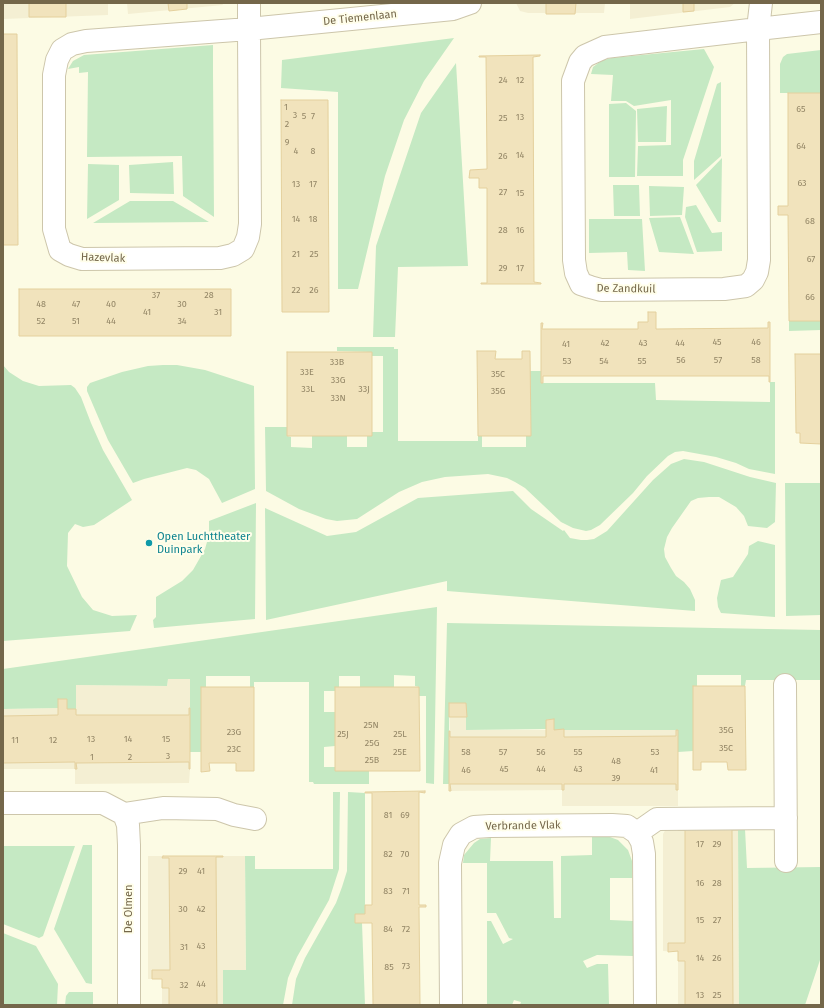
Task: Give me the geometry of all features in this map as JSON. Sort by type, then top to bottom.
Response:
[{"type":"street","name":"Hazevlak","points":[[249,3],[250,224],[248,237],[243,249],[233,255],[220,258],[82,259],[69,255],[60,250],[54,229],[54,76],[57,60],[62,50],[72,44],[86,41],[249,29]]},
{"type":"street","name":"De Tiemenlaan","points":[[249,29],[453,9],[470,3]]},
{"type":"street","name":"De Zandkuil","points":[[758,29],[605,47],[585,56],[580,62],[573,81],[574,260],[576,273],[581,284],[590,288],[601,290],[724,289],[746,286],[754,280],[759,260],[758,29],[761,3]]},
{"type":"street","points":[[758,29],[821,22]]},
{"type":"street","points":[[785,685],[786,861]]},
{"type":"street","points":[[3,803],[103,803],[124,814],[163,808],[217,809],[234,815],[255,819]]},
{"type":"street","name":"De Olmen","points":[[124,814],[128,825],[129,1005]]},
{"type":"street","points":[[645,1005],[644,854],[642,842],[638,833],[657,819],[786,818]]},
{"type":"street","name":"Verbrande Vlak","points":[[451,1005],[450,863],[454,845],[461,834],[474,827],[520,826],[627,826],[638,833]]},
{"type":"shaded area","points":[[3,3],[108,3],[108,15],[3,19]]},
{"type":"shaded area","points":[[127,3],[222,3],[223,5],[128,14]]},
{"type":"shaded area","points":[[516,3],[605,3],[604,13],[528,13],[520,11]]},
{"type":"shaded area","points":[[630,3],[735,3],[730,7],[630,19]]},
{"type":"shaded area","points":[[168,679],[190,679],[189,783],[75,784],[75,769],[3,769],[3,709],[58,708],[58,699],[67,699],[76,709],[76,685],[167,686]]},
{"type":"shaded area","points":[[449,703],[466,703],[466,730],[678,730],[678,806],[562,806],[562,790],[449,791]]},
{"type":"shaded area","points":[[738,828],[739,1005],[678,1005],[678,952],[663,951],[663,834],[666,829]]},
{"type":"shaded area","points":[[148,856],[245,856],[246,971],[223,970],[223,1005],[162,1005],[162,979],[148,979]]},
{"type":"green space","points":[[454,38],[424,81],[404,120],[385,176],[358,289],[338,289],[338,92],[281,88],[282,60]]},
{"type":"green space","points":[[213,45],[214,217],[183,196],[182,156],[87,157],[88,72],[79,73],[79,67],[68,69],[73,61],[84,55]]},
{"type":"green space","points":[[704,49],[714,67],[683,160],[683,176],[637,176],[638,146],[671,145],[671,100],[634,106],[626,101],[611,101],[613,75],[591,74],[593,67],[601,61],[611,58]]},
{"type":"green space","points":[[821,50],[821,93],[780,93],[780,64],[783,57],[787,54]]},
{"type":"green space","points":[[456,63],[468,266],[398,267],[395,337],[373,337],[376,246],[421,113]]},
{"type":"green space","points":[[721,82],[721,156],[694,180],[694,161],[717,84]]},
{"type":"green space","points":[[626,103],[636,111],[635,177],[609,177],[609,104]]},
{"type":"green space","points":[[667,106],[666,142],[638,142],[637,109]]},
{"type":"green space","points":[[722,158],[721,222],[718,222],[696,185]]},
{"type":"green space","points":[[173,162],[174,194],[130,193],[129,165]]},
{"type":"green space","points":[[88,164],[119,165],[119,200],[87,219]]},
{"type":"green space","points":[[613,185],[639,185],[640,216],[614,216]]},
{"type":"green space","points":[[649,186],[684,187],[682,215],[650,216]]},
{"type":"green space","points":[[130,201],[173,201],[209,222],[93,223]]},
{"type":"green space","points":[[696,205],[712,233],[722,232],[722,251],[697,252],[685,217],[686,207]]},
{"type":"green space","points":[[680,217],[694,254],[659,252],[649,218]]},
{"type":"green space","points":[[589,219],[642,219],[645,271],[628,270],[627,252],[589,253]]},
{"type":"green space","points":[[789,321],[821,321],[821,330],[789,331]]},
{"type":"green space","points":[[337,347],[394,347],[394,349],[398,349],[398,441],[478,441],[478,436],[482,436],[482,447],[526,447],[526,436],[531,435],[530,371],[541,371],[542,383],[655,383],[656,400],[770,402],[770,382],[775,382],[775,474],[749,469],[716,457],[683,451],[675,452],[668,456],[647,476],[633,493],[600,525],[586,531],[573,528],[561,522],[525,488],[515,482],[507,478],[488,474],[445,477],[422,482],[399,492],[357,519],[337,521],[326,519],[299,509],[266,491],[265,427],[287,427],[287,436],[291,437],[291,447],[312,448],[312,436],[347,436],[347,447],[367,447],[367,436],[372,436],[372,432],[383,432],[383,356],[372,356],[371,352],[337,351]]},
{"type":"green space","points":[[3,365],[9,372],[23,381],[39,386],[71,385],[75,388],[81,397],[103,450],[132,500],[94,525],[83,527],[75,524],[68,533],[67,566],[82,597],[93,610],[112,616],[137,615],[130,631],[3,641]]},
{"type":"green space","points":[[177,365],[205,370],[254,386],[255,489],[222,503],[209,479],[196,470],[187,468],[133,483],[108,440],[87,391],[87,387],[90,383],[122,372],[148,366]]},
{"type":"green space","points":[[684,459],[704,462],[750,477],[776,483],[775,522],[767,528],[748,526],[744,516],[736,507],[719,497],[709,497],[698,498],[691,501],[672,528],[667,537],[664,549],[665,557],[676,576],[690,589],[695,600],[695,611],[447,591],[447,581],[266,620],[265,508],[327,536],[356,532],[418,498],[513,491],[531,509],[563,531],[564,530],[570,538],[587,540],[594,539],[607,531],[653,480],[671,464]]},
{"type":"green space","points":[[785,483],[821,483],[821,615],[786,616]]},
{"type":"green space","points":[[256,503],[255,619],[154,628],[153,620],[156,617],[156,597],[182,581],[193,570],[205,549],[209,535],[209,521]]},
{"type":"green space","points":[[758,541],[775,545],[775,617],[721,613],[718,607],[717,598],[721,580],[733,577],[748,554],[749,546]]},
{"type":"green space","points":[[437,607],[434,784],[426,783],[426,696],[419,696],[419,687],[415,686],[415,676],[394,675],[394,687],[360,687],[360,676],[339,676],[339,687],[335,687],[335,691],[324,691],[324,712],[335,712],[335,746],[324,747],[324,767],[335,767],[335,771],[369,771],[369,784],[314,784],[313,782],[309,782],[309,682],[254,682],[254,687],[250,687],[250,676],[206,676],[206,687],[201,687],[201,752],[190,752],[190,679],[168,679],[167,686],[76,685],[76,709],[67,709],[67,699],[58,699],[58,708],[3,709],[3,669]]},
{"type":"green space","points":[[447,623],[821,630],[821,680],[746,680],[745,686],[741,686],[741,675],[697,675],[697,686],[693,686],[693,751],[678,752],[677,730],[554,730],[554,719],[546,720],[546,729],[466,730],[466,703],[449,703],[450,784],[443,784]]},
{"type":"green space","points":[[333,792],[340,792],[339,869],[329,900],[297,957],[288,978],[283,1005],[223,1005],[223,970],[246,970],[245,856],[255,856],[255,869],[333,869]]},
{"type":"green space","points":[[348,792],[365,793],[365,914],[355,915],[355,923],[362,923],[365,1005],[292,1005],[296,979],[305,958],[336,903],[347,871]]},
{"type":"green space","points":[[738,828],[745,829],[747,868],[821,867],[821,957],[805,1005],[739,1005]]},
{"type":"green space","points":[[592,837],[610,837],[618,840],[628,850],[632,861],[632,878],[610,878],[610,920],[633,921],[633,956],[597,955],[583,961],[587,968],[597,964],[608,964],[609,1005],[520,1005],[521,1002],[514,1000],[512,1005],[487,1005],[487,921],[491,921],[503,944],[513,939],[509,938],[496,913],[487,913],[487,863],[463,863],[464,855],[474,843],[480,839],[491,838],[490,861],[553,861],[554,918],[561,918],[561,856],[592,855]]},
{"type":"green space","points":[[83,845],[92,845],[92,984],[86,983],[54,929]]},
{"type":"green space","points":[[3,846],[75,846],[43,936],[39,938],[3,924]]},
{"type":"green space","points":[[3,933],[36,946],[58,984],[57,1005],[3,1005]]},
{"type":"green space","points":[[69,992],[93,992],[93,1005],[65,1005],[66,996]]},
{"type":"building","points":[[29,3],[66,3],[66,17],[29,17]]},
{"type":"building","points":[[168,3],[187,3],[187,9],[169,11]]},
{"type":"building","points":[[546,3],[576,3],[575,14],[546,14]]},
{"type":"building","points":[[683,3],[694,3],[694,11],[683,12]]},
{"type":"building","points":[[3,34],[17,34],[18,245],[3,245]]},
{"type":"building","points":[[540,55],[533,57],[534,282],[541,284],[481,284],[487,283],[487,188],[479,188],[479,178],[469,178],[470,170],[487,169],[486,57],[479,56]]},
{"type":"building","points":[[788,93],[821,93],[821,321],[789,321],[788,215],[778,215],[778,206],[788,206]]},
{"type":"building","points":[[281,100],[328,100],[329,312],[282,312]]},
{"type":"building","points":[[19,289],[231,289],[231,336],[19,336]]},
{"type":"building","points":[[648,312],[656,312],[656,329],[768,328],[768,322],[770,322],[770,382],[769,376],[543,376],[543,383],[541,383],[541,323],[543,323],[542,329],[638,329],[638,322],[648,322]]},
{"type":"building","points":[[477,351],[496,351],[495,359],[522,359],[522,351],[530,351],[531,436],[478,436]]},
{"type":"building","points":[[287,352],[372,352],[372,436],[287,436]]},
{"type":"building","points":[[795,354],[821,354],[821,444],[800,443],[800,433],[796,433]]},
{"type":"building","points":[[693,686],[745,686],[746,770],[728,770],[727,762],[701,762],[701,770],[693,770]]},
{"type":"building","points":[[201,687],[254,687],[254,771],[236,771],[236,763],[209,763],[210,771],[201,772]]},
{"type":"building","points":[[335,687],[419,687],[420,771],[335,771]]},
{"type":"building","points":[[58,699],[67,699],[67,709],[76,709],[76,715],[189,715],[190,708],[190,769],[189,762],[76,763],[77,769],[75,769],[75,762],[3,763],[3,716],[58,715]]},
{"type":"building","points":[[449,703],[466,703],[467,717],[449,717]]},
{"type":"building","points":[[554,719],[554,730],[564,729],[564,737],[676,736],[676,730],[678,730],[678,790],[676,790],[676,784],[564,784],[564,790],[562,790],[562,784],[450,784],[451,791],[449,791],[449,731],[450,737],[546,737],[546,720]]},
{"type":"building","points":[[425,791],[425,793],[419,792],[419,905],[426,905],[426,907],[419,907],[420,1005],[373,1005],[372,923],[355,923],[355,914],[365,914],[365,905],[372,905],[372,793],[365,792]]},
{"type":"building","points":[[738,828],[738,830],[732,830],[733,1005],[685,1005],[685,961],[678,961],[678,951],[668,952],[668,943],[685,943],[685,830],[678,829]]},
{"type":"building","points":[[163,856],[223,856],[216,857],[217,1005],[169,1005],[169,988],[162,988],[162,979],[152,979],[152,970],[170,970],[169,858],[162,858]]},
{"type":"place","name":"Open Luchttheater Duinpark","points":[[149,543]]}]
